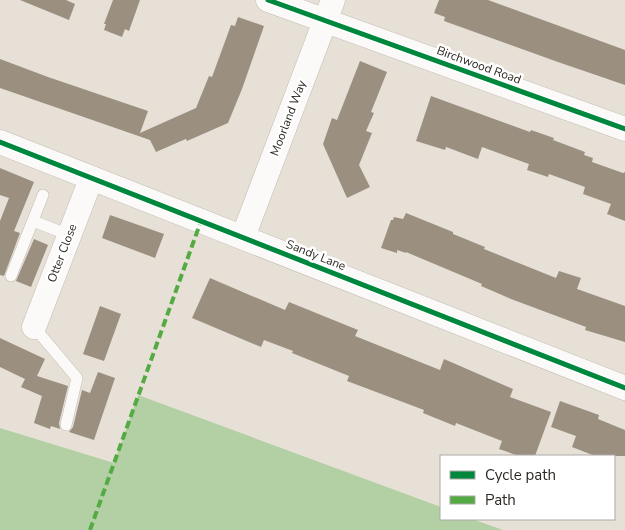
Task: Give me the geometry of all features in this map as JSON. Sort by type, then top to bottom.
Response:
[{"type":"street","name":"Birchwood Road","points":[[268,0],[329,10],[625,129]]},
{"type":"street","name":"Moorland Way","points":[[243,237],[329,10]]},
{"type":"street","name":"Sandy Lane","points":[[0,142],[625,388]]},
{"type":"street","name":"Otter Close","points":[[34,327],[91,179]]},
{"type":"lane","points":[[11,276],[43,195]]},
{"type":"lane","points":[[33,221],[69,235]]},
{"type":"lane","points":[[34,327],[77,378],[66,425]]},
{"type":"green space","points":[[138,395],[440,507],[440,520],[475,520],[503,530],[0,530],[0,428],[114,463]]},
{"type":"building","points":[[20,0],[66,0],[75,4],[69,20]]},
{"type":"building","points":[[113,0],[140,0],[129,31],[125,29],[122,37],[104,30],[106,24],[104,24]]},
{"type":"building","points":[[439,0],[488,0],[625,50],[625,85],[444,21],[445,17],[434,13]]},
{"type":"building","points":[[238,17],[264,26],[228,123],[156,152],[150,140],[0,88],[0,59],[148,111],[140,133],[196,108],[209,76],[212,77],[231,25],[235,26]]},
{"type":"building","points":[[360,61],[387,72],[371,112],[374,113],[366,131],[372,133],[359,165],[370,187],[347,198],[323,144],[332,118],[337,120]]},
{"type":"building","points":[[431,96],[530,132],[531,130],[554,138],[553,140],[585,152],[584,155],[593,158],[592,162],[623,173],[625,172],[625,221],[607,214],[611,204],[583,194],[585,187],[549,174],[548,177],[527,170],[529,164],[482,147],[478,159],[446,147],[445,150],[416,141]]},
{"type":"building","points":[[0,168],[34,182],[14,231],[20,233],[4,276],[0,275],[0,221],[9,198],[0,195]]},
{"type":"building","points":[[406,213],[453,232],[453,234],[485,247],[484,249],[556,278],[559,271],[581,278],[577,289],[625,306],[625,342],[585,330],[586,327],[511,299],[481,286],[482,284],[406,252],[397,250],[397,253],[381,248],[391,220],[394,217],[403,219]]},
{"type":"building","points":[[110,215],[164,234],[155,258],[102,238]]},
{"type":"building","points":[[34,239],[48,245],[31,287],[16,281]]},
{"type":"building","points":[[210,278],[285,310],[289,302],[358,330],[355,336],[440,370],[444,359],[513,389],[510,397],[551,412],[535,455],[516,455],[499,449],[502,441],[456,423],[455,426],[423,413],[424,410],[347,381],[349,376],[292,353],[293,351],[264,340],[261,347],[192,318]]},
{"type":"building","points":[[100,306],[121,314],[104,361],[83,354]]},
{"type":"building","points":[[0,338],[45,359],[37,376],[68,386],[59,423],[60,429],[51,426],[50,429],[34,423],[42,396],[21,387],[25,379],[0,367]]},
{"type":"building","points":[[98,372],[115,378],[94,440],[69,432],[73,427],[82,390],[90,393]]},
{"type":"building","points":[[560,401],[599,415],[598,419],[625,430],[625,456],[592,455],[572,447],[576,436],[551,427]]},
{"type":"marked path","points":[[90,530],[201,221]]},
{"type":"cycle path","points":[[268,0],[625,129]]},
{"type":"cycle path","points":[[0,142],[625,388]]}]
